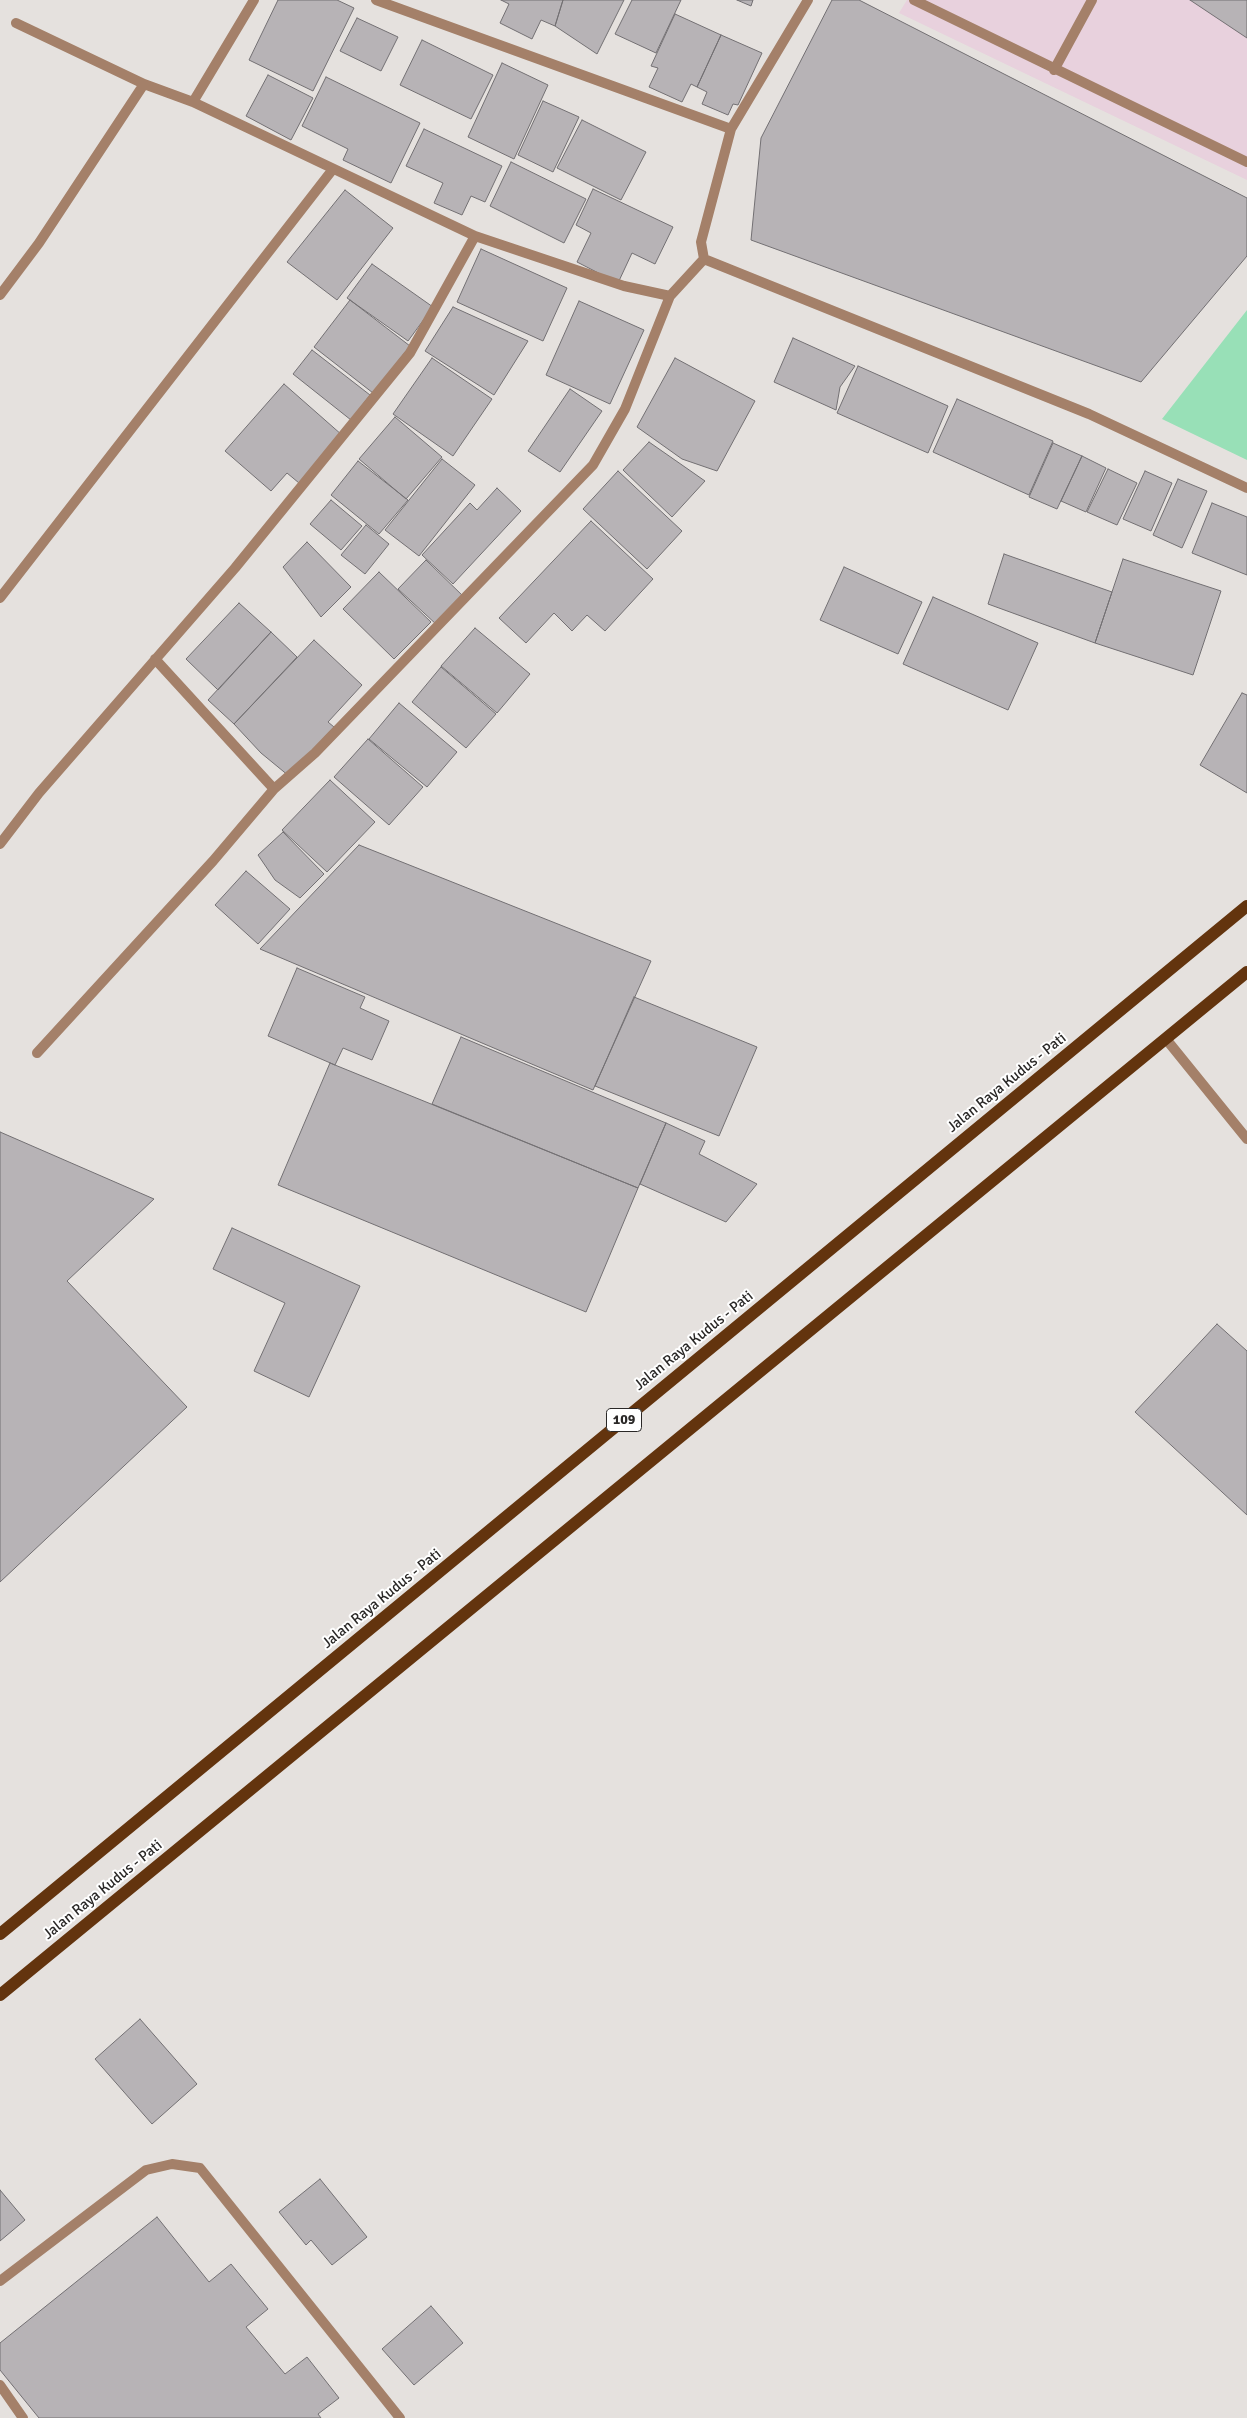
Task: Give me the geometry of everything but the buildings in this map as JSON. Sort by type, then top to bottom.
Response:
[{"type":"main road","name":"Jalan Raya Kudus - Pati","points":[[0,1934],[1247,906]]},
{"type":"main road","name":"Jalan Raya Kudus - Pati","points":[[0,1996],[1247,972]]},
{"type":"street","points":[[193,102],[254,0]]},
{"type":"street","points":[[376,0],[731,129]]},
{"type":"street","points":[[704,259],[701,242],[731,129],[808,0]]},
{"type":"street","points":[[914,0],[1054,70],[1247,162]]},
{"type":"street","points":[[1054,70],[1092,0]]},
{"type":"street","points":[[16,23],[144,84],[193,102],[475,236],[624,286],[670,296]]},
{"type":"street","points":[[0,295],[39,243],[144,84]]},
{"type":"street","points":[[0,598],[333,169]]},
{"type":"street","points":[[0,844],[39,793],[235,568],[410,353],[475,236]]},
{"type":"street","points":[[37,1053],[212,861],[274,789],[315,753],[593,465],[625,409],[670,296],[704,259]]},
{"type":"street","points":[[704,259],[1090,414],[1247,488]]},
{"type":"street","points":[[155,659],[274,789]]},
{"type":"street","points":[[1166,1039],[1247,1139]]},
{"type":"street","points":[[0,2281],[146,2170],[172,2164],[200,2168],[400,2418]]},
{"type":"street","points":[[0,2384],[23,2418]]},
{"type":"shaded area","points":[[907,0],[1247,0],[1247,180],[899,13]]},
{"type":"green space","points":[[1247,310],[1247,460],[1162,419]]}]
